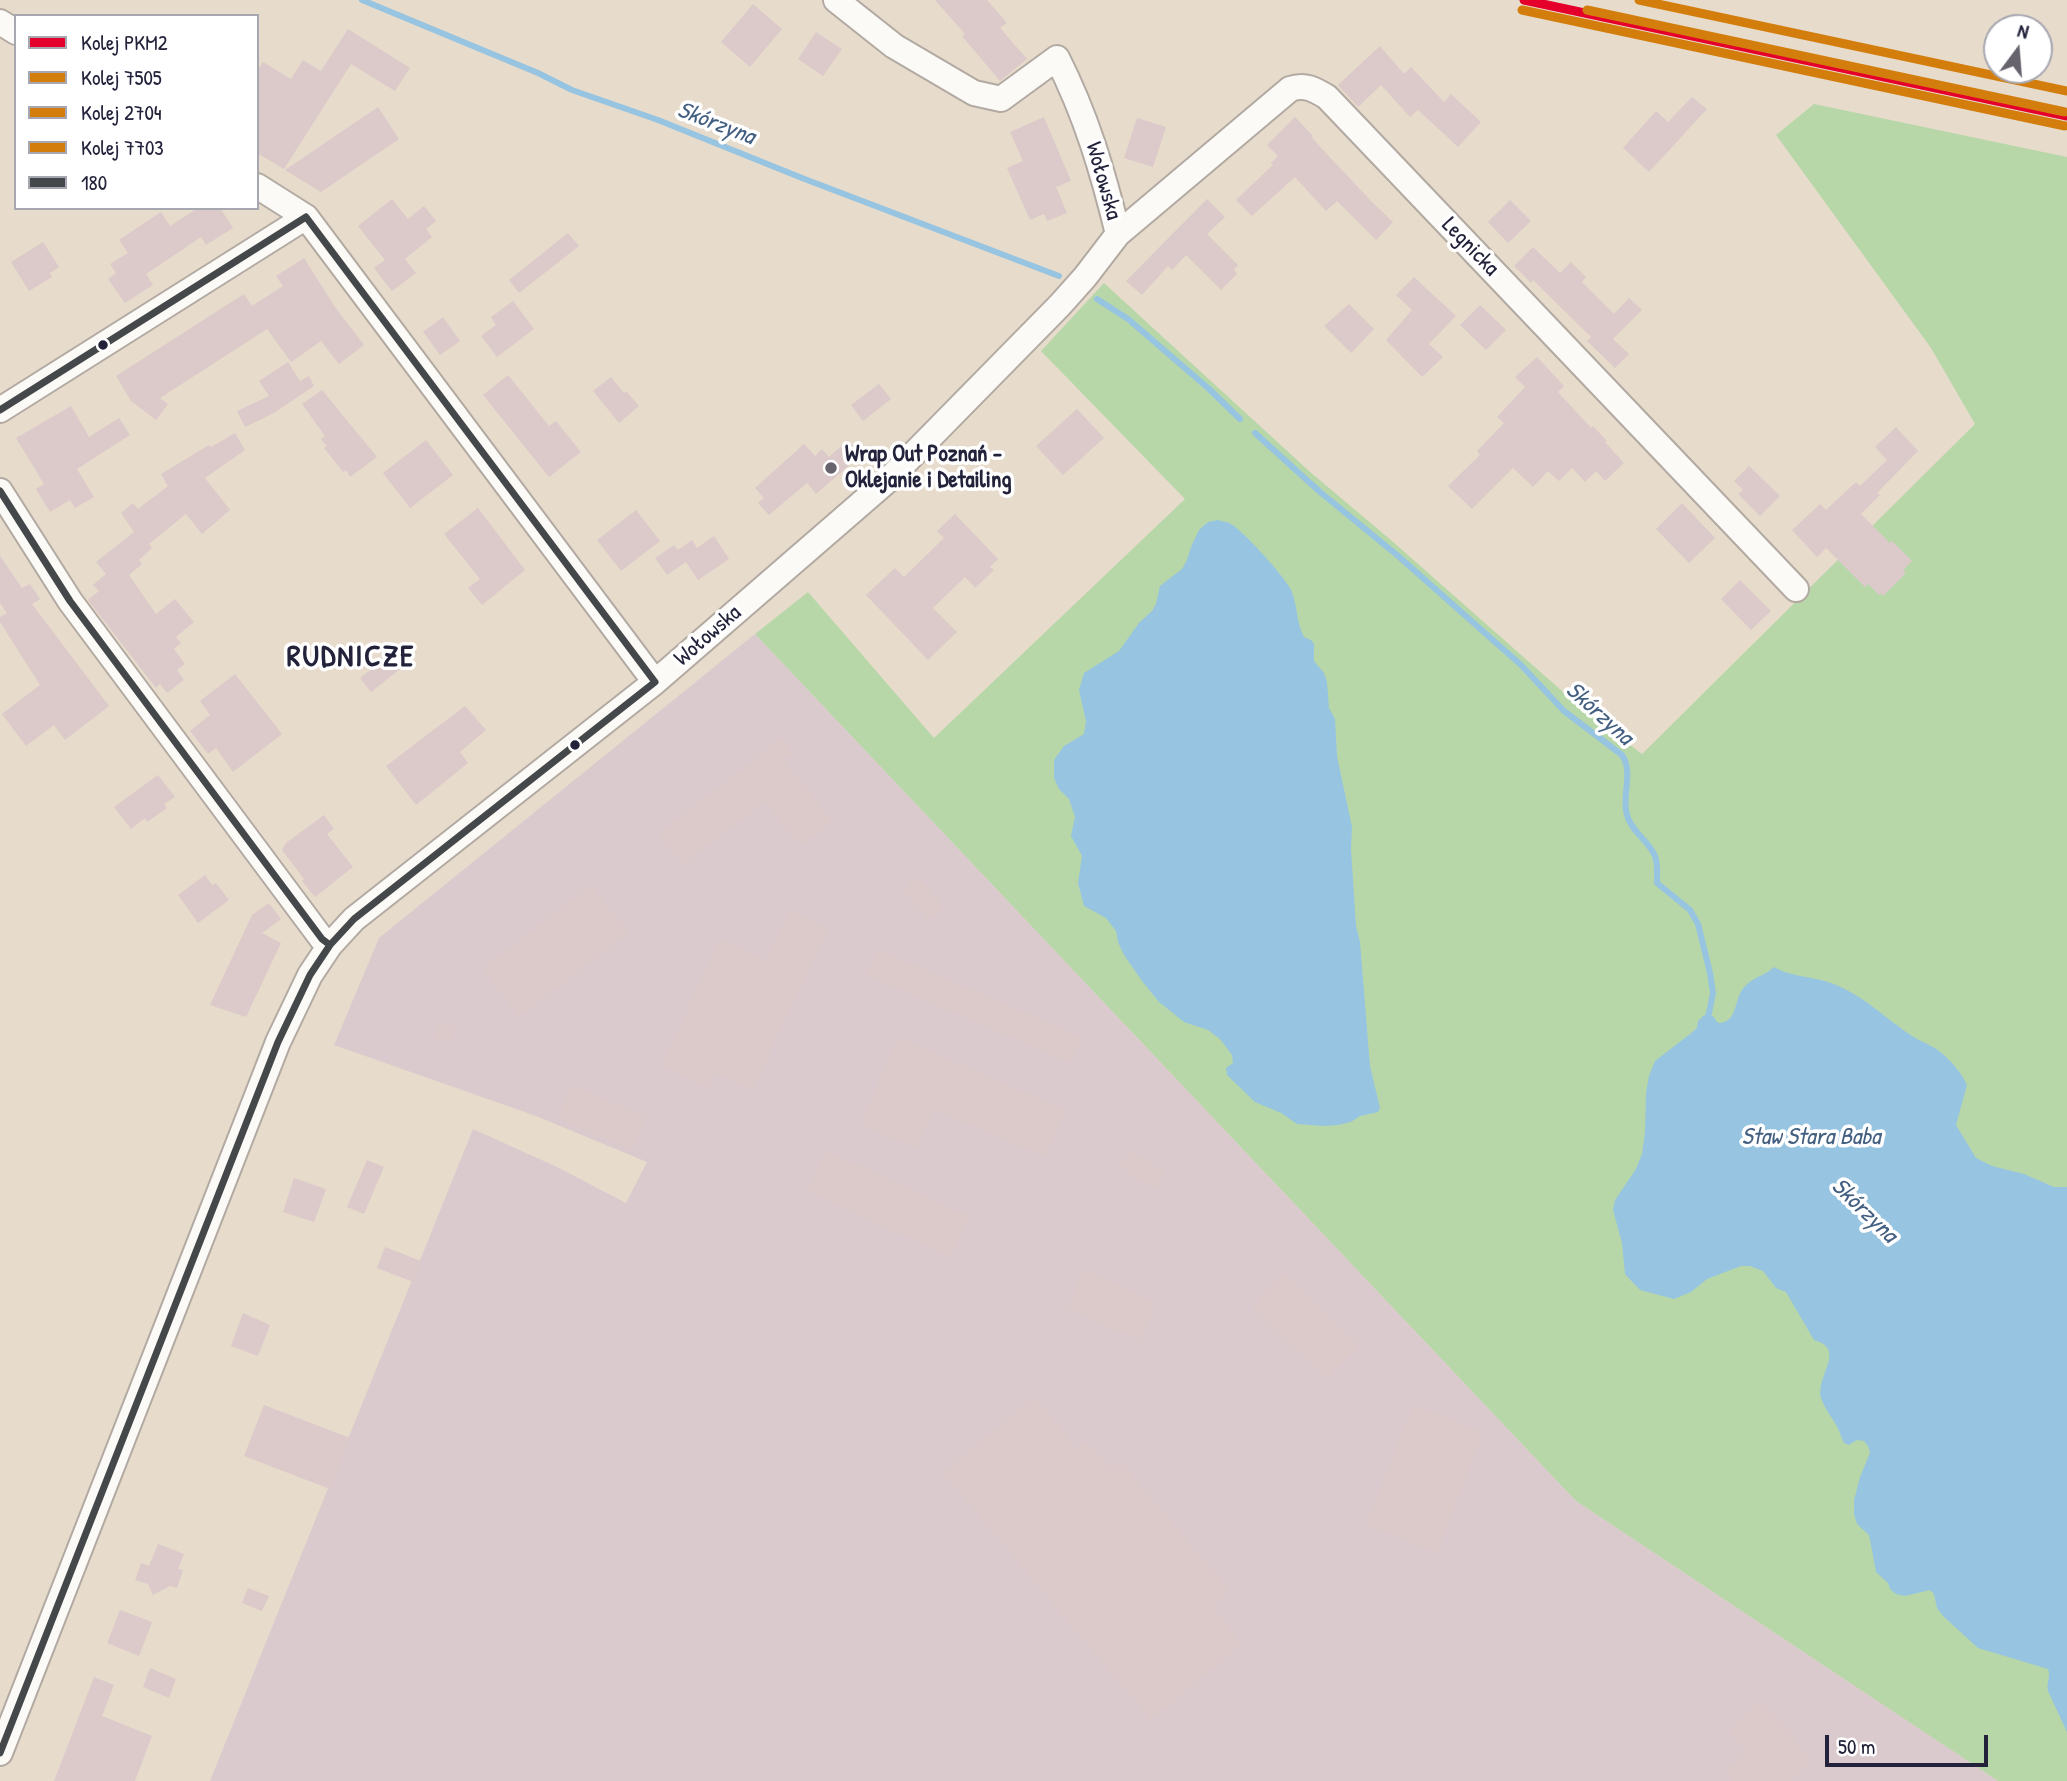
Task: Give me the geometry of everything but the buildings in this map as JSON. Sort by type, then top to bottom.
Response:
[{"type":"street","name":"Wołowska","points":[[0,1753],[278,1042],[310,975],[330,945],[354,919],[655,682],[887,481],[1060,305],[1086,277],[1118,234],[1095,146],[1057,58],[1001,99],[974,93],[894,46],[836,0]]},
{"type":"street","name":"Legnicka","points":[[1118,234],[1290,89],[1300,86],[1314,89],[1327,97],[1796,589]]},
{"type":"street","points":[[259,187],[306,217],[655,682]]},
{"type":"street","points":[[0,410],[306,217]]},
{"type":"street","points":[[0,491],[70,601],[314,928],[330,945]]},
{"type":"shaded area","points":[[755,634],[1576,1501],[1998,1781],[210,1781],[473,1129],[557,1167],[626,1203],[647,1162],[536,1116],[334,1045],[379,938]]},
{"type":"green space","points":[[1814,104],[2067,157],[2067,1781],[1998,1781],[1576,1501],[755,634],[808,592],[934,738],[1185,499],[1041,351],[1104,283],[1309,471],[1579,706],[1642,754],[1975,424],[1931,348],[1776,135]]},
{"type":"water","points":[[1218,520],[1229,523],[1243,534],[1291,590],[1301,631],[1304,637],[1314,644],[1314,661],[1324,673],[1329,708],[1335,719],[1337,756],[1352,827],[1356,926],[1360,942],[1370,1066],[1380,1108],[1378,1112],[1338,1125],[1297,1124],[1281,1113],[1255,1102],[1227,1075],[1226,1068],[1233,1063],[1232,1055],[1220,1039],[1208,1030],[1184,1022],[1159,1002],[1124,955],[1116,931],[1106,918],[1084,906],[1078,883],[1082,856],[1071,836],[1075,817],[1069,799],[1059,789],[1054,778],[1054,760],[1064,746],[1084,734],[1086,721],[1079,690],[1084,673],[1119,651],[1139,623],[1152,611],[1160,586],[1182,569],[1199,530],[1208,522]]},
{"type":"water","name":"Staw Stara Baba","points":[[1774,967],[1842,988],[1940,1052],[1957,1069],[1967,1085],[1956,1125],[1976,1158],[2054,1187],[2067,1187],[2067,1732],[2048,1691],[2048,1669],[1978,1648],[1943,1616],[1930,1590],[1905,1596],[1896,1594],[1876,1572],[1869,1535],[1857,1524],[1854,1514],[1854,1500],[1860,1477],[1870,1453],[1868,1446],[1864,1441],[1857,1440],[1849,1445],[1844,1443],[1825,1408],[1821,1389],[1828,1364],[1828,1350],[1824,1344],[1814,1340],[1786,1292],[1776,1288],[1763,1271],[1750,1266],[1741,1266],[1707,1279],[1691,1292],[1674,1299],[1640,1290],[1625,1274],[1622,1243],[1613,1210],[1615,1200],[1636,1169],[1642,1154],[1646,1093],[1655,1061],[1697,1028],[1698,1021],[1704,1015],[1713,1016],[1718,1023],[1729,1020],[1746,985]]},
{"type":"waterway","name":"Skórzyna","points":[[362,0],[538,73],[572,90],[658,120],[1059,276]]},
{"type":"waterway","name":"Skórzyna","points":[[1097,299],[1128,319],[1240,419]]},
{"type":"waterway","name":"Skórzyna","points":[[1255,433],[1521,665],[1564,711],[1622,755],[1627,769],[1625,800],[1629,821],[1655,856],[1657,883],[1690,910],[1698,924],[1713,993],[1707,1023]]},
{"type":"rail line","name":"PKM2","points":[[1524,0],[2067,116]]},
{"type":"rail line","name":"7703","points":[[1639,0],[2067,91]]},
{"type":"rail line","name":"7505","points":[[1522,10],[2065,126]]},
{"type":"rail line","name":"2704","points":[[1587,10],[2065,112]]},
{"type":"transit line","name":"180","points":[[306,217],[655,682]]},
{"type":"transit line","name":"180","points":[[0,410],[306,217]]},
{"type":"transit line","name":"180","points":[[0,491],[70,601],[322,939],[330,945]]},
{"type":"transit line","name":"180","points":[[0,1753],[278,1042],[310,975],[330,945],[354,919],[655,682]]},
{"type":"place","name":"Wrap Out Poznań - Oklejanie i Detailing","points":[[831,468]]},
{"type":"district","name":"RUDNICZE","points":[[351,658]]}]
